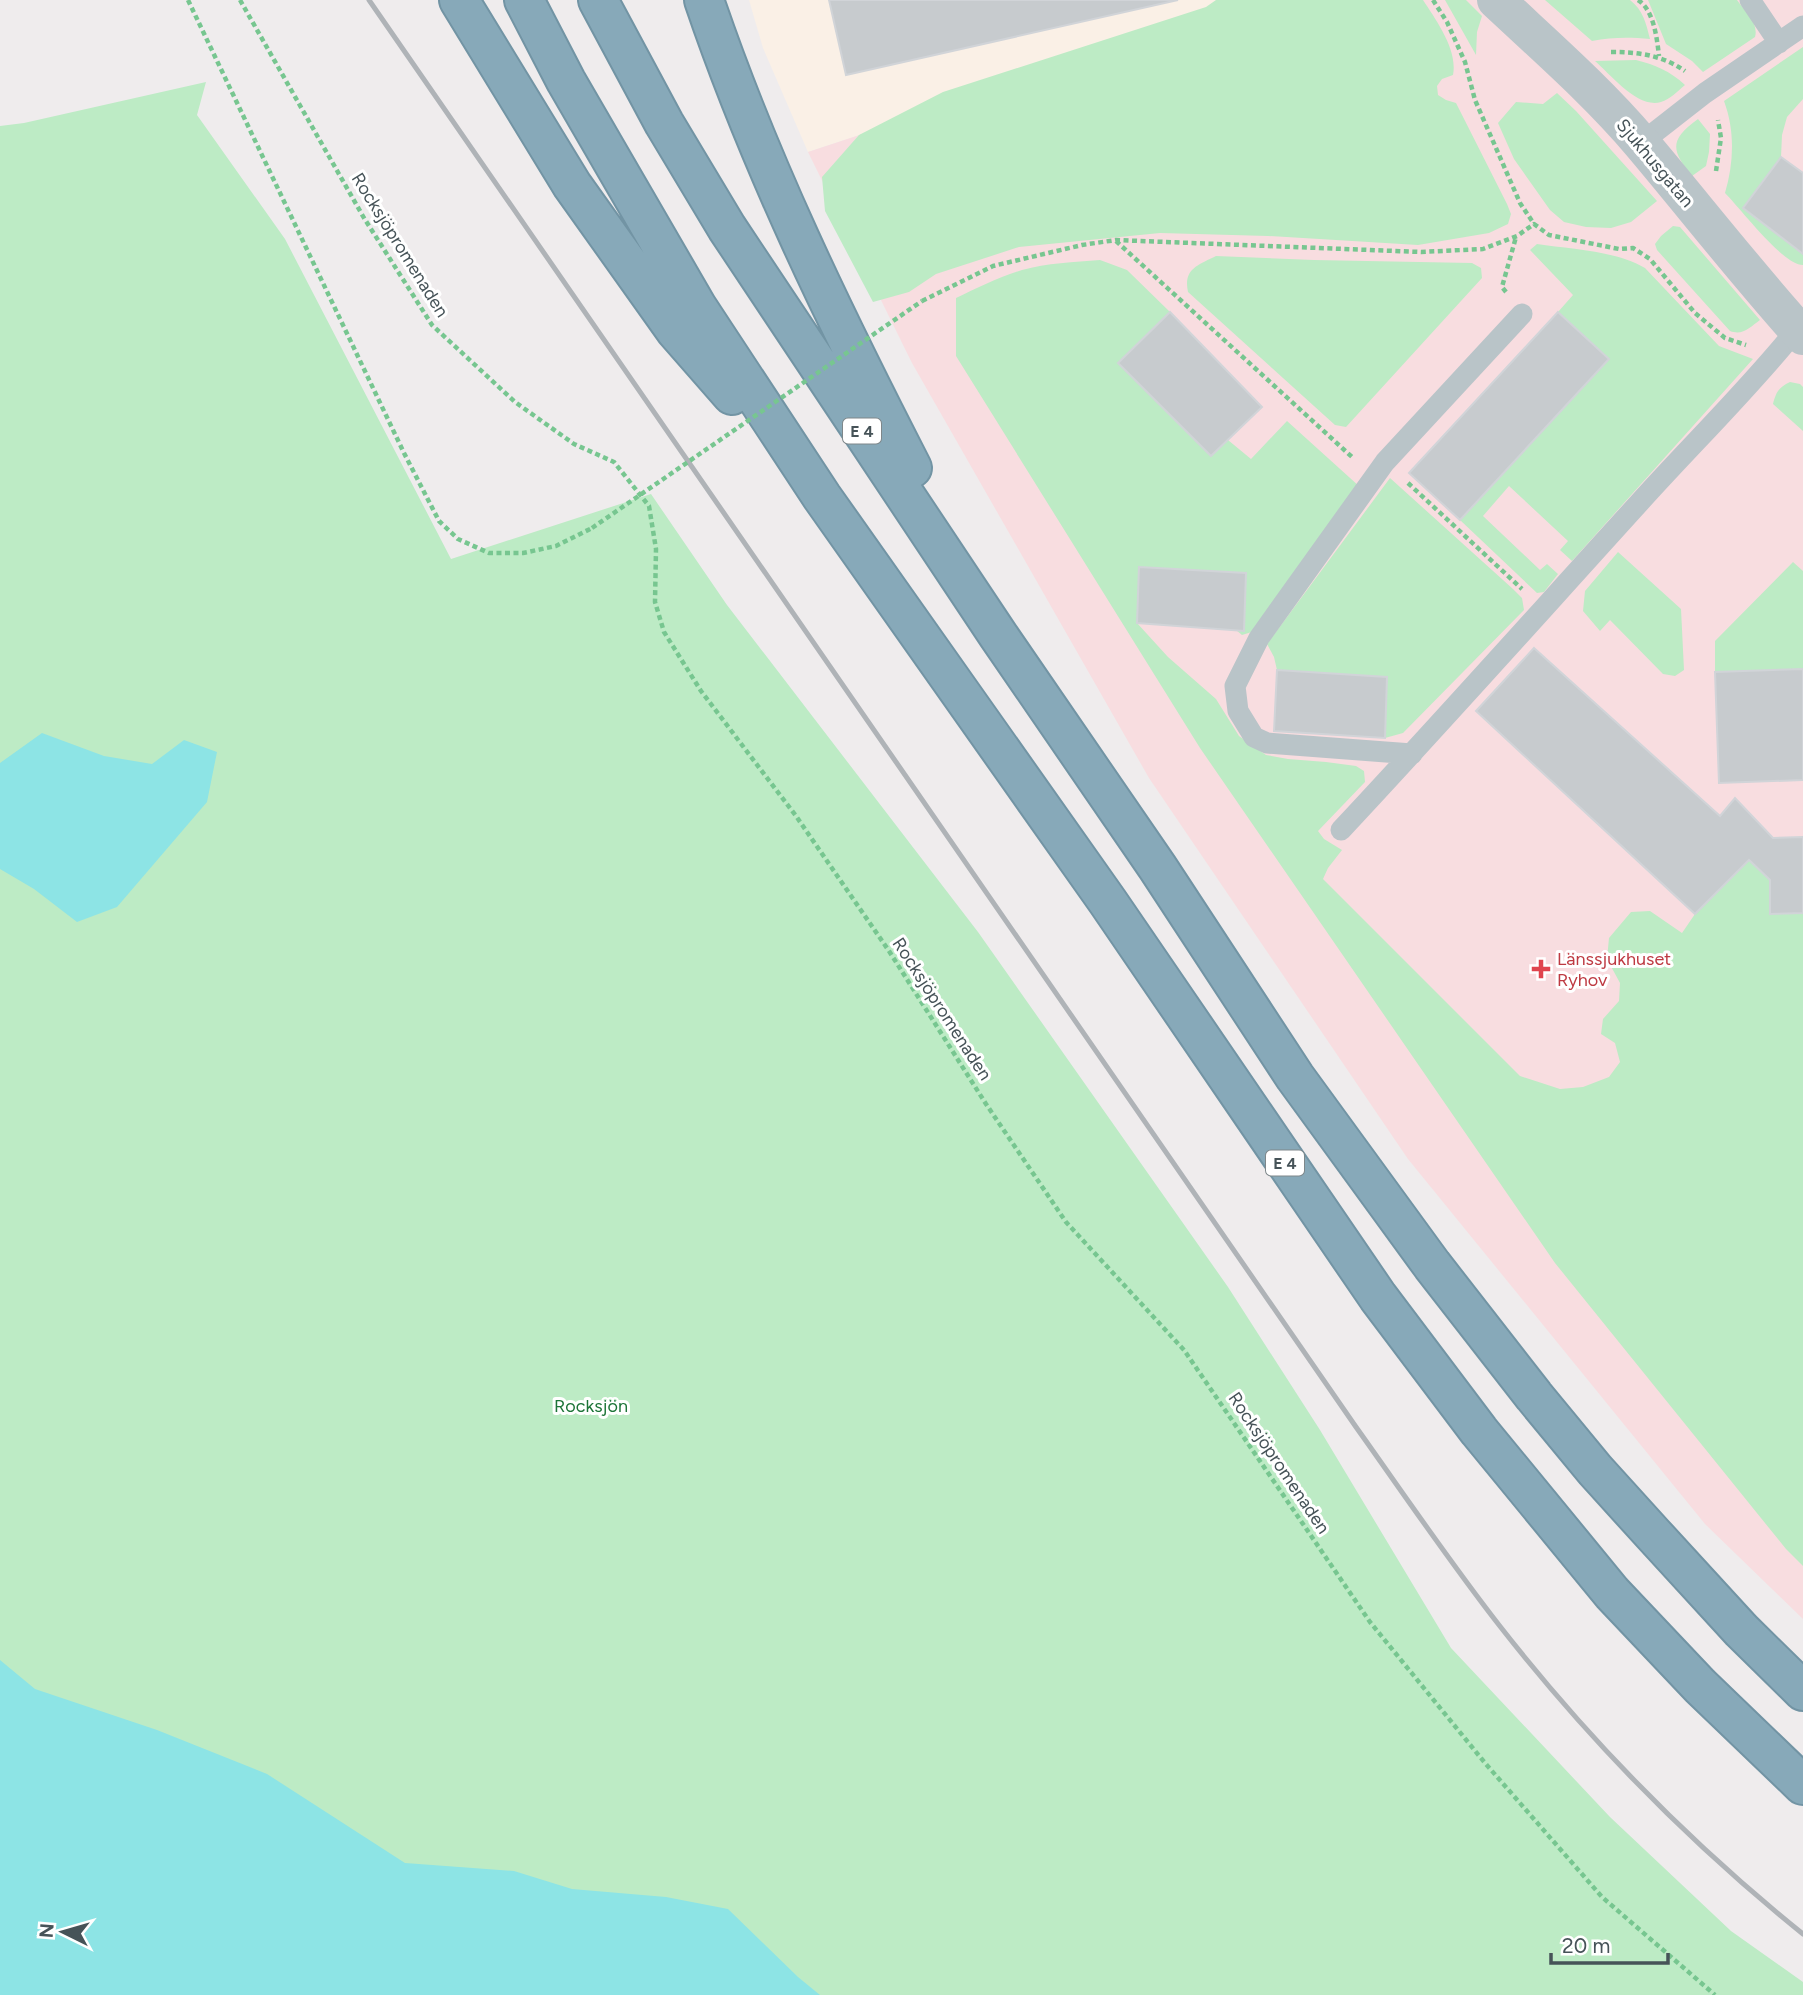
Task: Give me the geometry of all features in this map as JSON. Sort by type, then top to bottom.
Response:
[{"type":"highway","points":[[460,0],[572,185],[676,331],[822,497]]},
{"type":"highway","name":"E 4","points":[[524,0],[566,81],[697,307],[822,497],[1100,890],[1378,1297],[1479,1431],[1612,1593],[1700,1686],[1803,1785]]},
{"type":"highway","name":"E 4","points":[[598,0],[664,123],[727,228],[1296,1077],[1441,1276],[1595,1470],[1741,1630],[1803,1691]]},
{"type":"highway","points":[[704,0],[728,70],[763,157],[830,306],[998,635]]},
{"type":"street","name":"Sjukhusgatan","points":[[1496,0],[1568,67],[1641,143],[1684,198],[1800,333]]},
{"type":"lane","points":[[1750,0],[1779,43]]},
{"type":"lane","points":[[1641,143],[1705,93],[1803,26]]},
{"type":"lane","points":[[1412,754],[1267,743],[1254,737],[1238,711],[1235,686],[1259,638],[1385,463],[1522,314]]},
{"type":"lane","points":[[1341,830],[1663,477],[1800,333]]},
{"type":"path","points":[[188,0],[439,521],[458,539],[489,553],[523,553],[556,546],[592,528],[922,301],[993,266],[1082,245],[1116,240],[1421,252],[1483,248],[1517,236],[1534,224]]},
{"type":"path","name":"Rocksjöpromenaden","points":[[240,0],[364,218],[432,326],[515,402],[574,444],[614,462],[649,506],[656,549],[655,602],[664,632],[701,691],[796,816],[873,929],[1066,1222],[1184,1350],[1370,1622],[1485,1763],[1602,1897],[1715,1995]]},
{"type":"path","points":[[1433,0],[1447,22],[1465,62],[1480,111],[1520,203],[1534,224],[1549,235],[1619,249],[1633,248],[1650,259],[1695,313],[1725,338],[1747,345]]},
{"type":"path","points":[[1638,0],[1644,4],[1657,33],[1659,57]]},
{"type":"path","points":[[1705,93],[1716,106],[1721,138],[1716,171]]},
{"type":"path","points":[[1517,236],[1502,287],[1522,314]]},
{"type":"path","points":[[1116,240],[1355,460],[1385,463],[1544,610]]},
{"type":"shaded area","points":[[749,0],[1269,0],[808,152],[763,48]]},
{"type":"shaded area","name":"Länssjukhuset Ryhov","points":[[1269,0],[1803,0],[1803,1619],[1705,1524],[1408,1159],[1149,778],[912,363],[808,152]]},
{"type":"green space","points":[[1216,0],[1423,0],[1445,36],[1454,65],[1453,75],[1442,79],[1437,86],[1438,95],[1456,103],[1507,204],[1511,214],[1508,224],[1489,233],[1418,245],[1160,233],[1019,247],[936,274],[909,292],[873,302],[825,211],[822,177],[859,135],[943,92],[1206,7]]},
{"type":"green space","points":[[1445,0],[1466,0],[1482,16],[1477,32],[1476,55]]},
{"type":"green space","points":[[1545,0],[1630,0],[1641,13],[1650,39],[1592,41]]},
{"type":"green space","points":[[1648,0],[1737,0],[1753,22],[1755,37],[1703,72],[1692,61],[1666,44]]},
{"type":"green space","points":[[1803,47],[1803,99],[1787,117],[1782,135],[1781,157],[1743,208],[1803,254],[1803,265],[1795,263],[1774,247],[1725,193],[1732,147],[1724,101]]},
{"type":"green space","points":[[1636,60],[1662,69],[1685,85],[1661,102],[1643,101],[1625,89],[1595,61]]},
{"type":"green space","name":"Rocksjön","points":[[206,82],[197,115],[285,239],[451,559],[651,494],[727,605],[978,932],[1228,1287],[1320,1430],[1451,1648],[1610,1817],[1731,1931],[1803,1982],[1803,1995],[0,1995],[0,126]]},
{"type":"green space","points":[[1557,93],[1657,201],[1631,222],[1611,228],[1586,227],[1564,222],[1550,210],[1514,159],[1498,123],[1516,102],[1543,104]]},
{"type":"green space","points":[[1698,119],[1710,134],[1709,152],[1706,166],[1692,176],[1680,159],[1676,146],[1682,133]]},
{"type":"green space","points":[[1673,226],[1680,227],[1760,320],[1743,332],[1730,331],[1657,250],[1655,244]]},
{"type":"green space","points":[[1537,244],[1607,254],[1634,262],[1645,268],[1719,346],[1753,359],[1572,561],[1560,550],[1568,541],[1509,486],[1483,516],[1540,570],[1547,564],[1558,574],[1544,592],[1537,593],[1460,520],[1606,362],[1558,312],[1573,295],[1530,250]]},
{"type":"green space","points":[[1216,256],[1472,263],[1481,268],[1482,278],[1346,427],[1335,425],[1188,292],[1188,278],[1193,269]]},
{"type":"green space","points":[[1100,260],[1127,270],[1170,312],[1118,363],[1211,456],[1228,440],[1251,459],[1287,421],[1360,487],[1255,631],[1242,635],[1236,630],[1244,622],[1246,573],[1140,567],[1137,623],[1168,657],[1216,699],[1239,736],[1266,755],[1356,766],[1364,771],[1365,782],[1318,831],[1324,839],[1342,850],[1323,879],[1520,1076],[1560,1089],[1583,1087],[1609,1077],[1620,1062],[1615,1043],[1601,1034],[1603,1019],[1619,1001],[1620,983],[1607,959],[1609,938],[1631,912],[1650,911],[1682,933],[1695,914],[1749,860],[1770,880],[1770,914],[1803,913],[1803,1566],[1786,1549],[1555,1263],[1200,748],[956,356],[956,298],[1022,270],[1051,264]]},
{"type":"green space","points":[[1790,382],[1803,387],[1803,431],[1773,404],[1778,390]]},
{"type":"green space","points":[[1390,478],[1513,589],[1522,598],[1524,610],[1403,733],[1385,738],[1387,677],[1277,670],[1267,644]]},
{"type":"green space","points":[[1618,552],[1681,609],[1684,670],[1675,676],[1663,674],[1610,620],[1600,631],[1583,611],[1585,591]]},
{"type":"green space","points":[[1793,562],[1803,571],[1803,669],[1715,672],[1715,641]]},
{"type":"water","points":[[42,733],[104,756],[152,764],[184,740],[217,752],[207,802],[117,907],[77,922],[34,889],[0,869],[0,763]]},
{"type":"water","points":[[0,1660],[35,1689],[157,1730],[267,1774],[405,1863],[514,1871],[572,1889],[666,1897],[728,1909],[820,1995],[0,1995]]},
{"type":"building","points":[[829,0],[1178,0],[846,75]]},
{"type":"building","points":[[1781,157],[1803,173],[1803,254],[1743,208]]},
{"type":"building","points":[[1170,312],[1262,407],[1211,456],[1118,363]]},
{"type":"building","points":[[1558,312],[1609,359],[1460,520],[1409,473]]},
{"type":"building","points":[[1139,567],[1246,573],[1244,631],[1137,623]]},
{"type":"building","points":[[1534,648],[1720,816],[1735,798],[1773,838],[1803,837],[1803,913],[1770,914],[1770,880],[1749,860],[1695,914],[1476,711]]},
{"type":"building","points":[[1803,669],[1803,780],[1719,783],[1715,672]]},
{"type":"building","points":[[1277,670],[1387,677],[1385,738],[1274,731]]},
{"type":"railway","points":[[369,0],[1356,1427],[1462,1576],[1568,1709],[1642,1788],[1720,1863],[1803,1934]]},
{"type":"place","name":"Länssjukhuset Ryhov","points":[[1541,969]]}]
